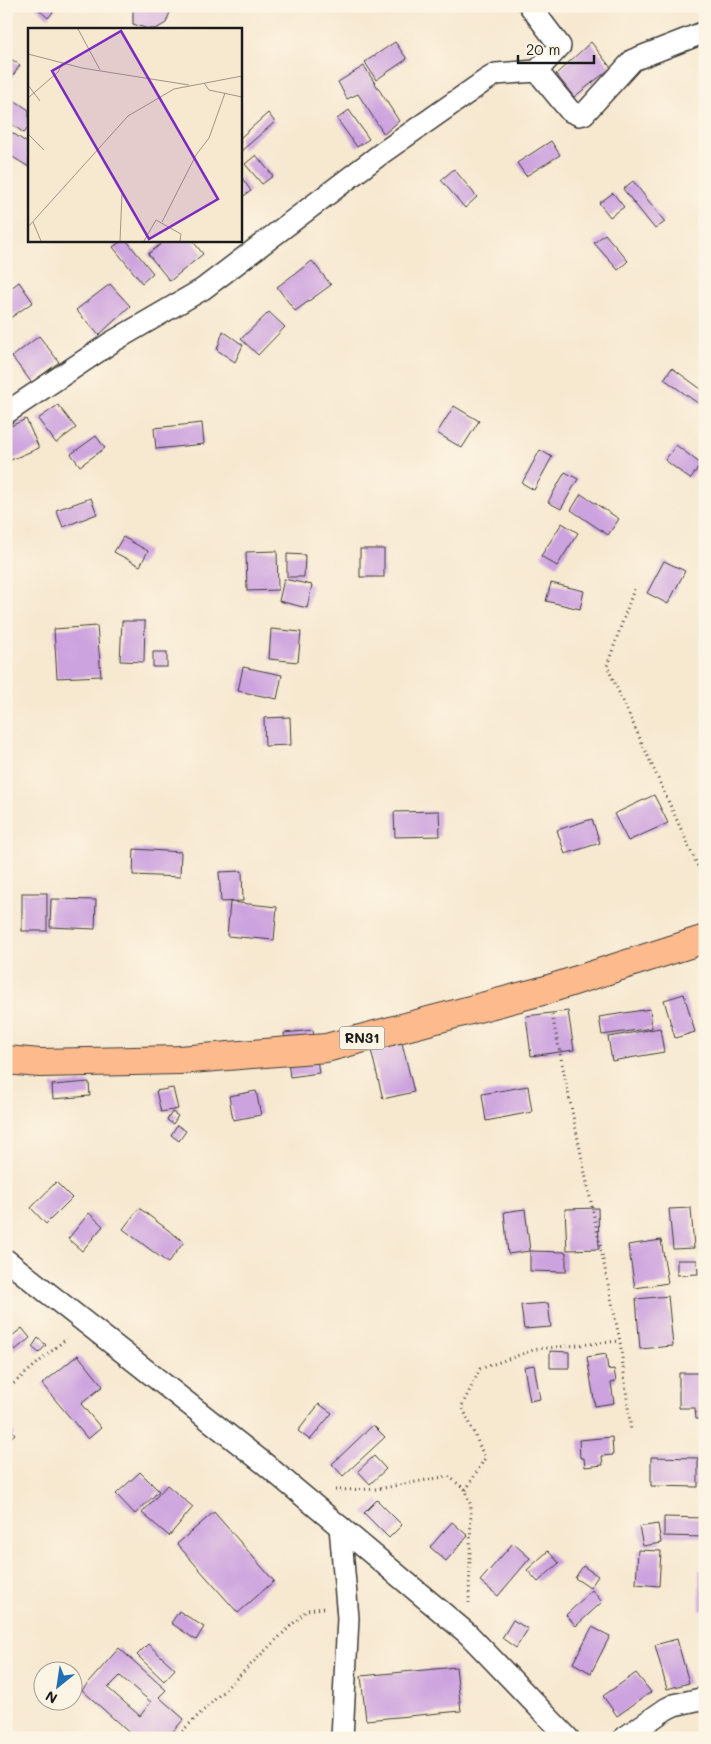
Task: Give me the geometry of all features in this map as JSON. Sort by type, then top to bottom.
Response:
[{"type":"main road","name":"RN31","points":[[6,1060],[40,1063],[178,1060],[326,1048],[546,990],[705,939]]},
{"type":"street","points":[[6,413],[112,342],[203,289],[382,153],[486,80],[496,74],[537,70],[560,46],[530,6]]},
{"type":"street","points":[[537,70],[570,112],[580,116],[584,114],[633,60],[705,32]]},
{"type":"street","points":[[6,1260],[265,1464],[468,1634],[568,1738]]},
{"type":"street","points":[[340,1527],[347,1605],[342,1738]]},
{"type":"street","points":[[624,1738],[674,1705],[705,1698]]},
{"type":"path","points":[[634,589],[607,666],[705,882]]},
{"type":"path","points":[[546,990],[620,1341],[631,1431]]},
{"type":"path","points":[[6,1390],[85,1323]]},
{"type":"path","points":[[466,1490],[486,1458],[462,1406],[480,1369],[536,1349],[620,1341]]},
{"type":"path","points":[[301,1494],[322,1490],[378,1490],[448,1476],[466,1490],[471,1507],[468,1634]]},
{"type":"path","points":[[174,1738],[307,1610],[347,1605]]},
{"type":"building","points":[[35,6],[58,6],[48,18]]},
{"type":"building","points":[[137,6],[165,6],[170,12],[166,23],[158,28],[145,28],[133,24],[133,9]]},
{"type":"building","points":[[395,42],[407,59],[376,80],[365,62]]},
{"type":"building","points":[[591,42],[611,68],[574,97],[556,74]]},
{"type":"building","points":[[11,59],[20,65],[6,86],[6,66]]},
{"type":"building","points":[[364,66],[399,121],[384,134],[358,94],[347,99],[338,82]]},
{"type":"building","points":[[6,95],[28,109],[28,128],[24,133],[6,120]]},
{"type":"building","points":[[349,110],[369,139],[357,147],[337,119]]},
{"type":"building","points":[[268,113],[275,122],[241,151],[241,137]]},
{"type":"building","points":[[11,132],[28,143],[28,166],[6,153],[6,139]]},
{"type":"building","points":[[551,141],[560,155],[526,176],[517,163]]},
{"type":"building","points":[[256,155],[273,176],[262,184],[245,164]]},
{"type":"building","points":[[454,169],[477,197],[465,208],[441,180]]},
{"type":"building","points":[[241,176],[251,191],[241,196]]},
{"type":"building","points":[[633,181],[665,222],[655,229],[623,189]]},
{"type":"building","points":[[613,193],[624,207],[610,217],[599,203]]},
{"type":"building","points":[[605,234],[628,261],[618,270],[594,243]]},
{"type":"building","points":[[122,241],[127,241],[153,273],[142,283],[113,247]]},
{"type":"building","points":[[165,241],[193,241],[203,254],[170,281],[148,254]]},
{"type":"building","points":[[312,261],[331,285],[295,311],[277,287]]},
{"type":"building","points":[[19,282],[33,302],[6,321],[6,292]]},
{"type":"building","points":[[110,284],[130,306],[99,335],[76,310]]},
{"type":"building","points":[[269,312],[285,327],[258,355],[241,339]]},
{"type":"building","points":[[223,331],[243,345],[235,362],[217,350]]},
{"type":"building","points":[[39,336],[59,362],[32,383],[12,357]]},
{"type":"building","points":[[672,368],[705,392],[705,397],[699,404],[664,379]]},
{"type":"building","points":[[58,405],[76,428],[56,443],[38,419]]},
{"type":"building","points":[[454,406],[479,421],[462,448],[437,433]]},
{"type":"building","points":[[26,419],[39,448],[6,462],[6,428]]},
{"type":"building","points":[[202,423],[204,444],[156,449],[154,428]]},
{"type":"building","points":[[96,436],[105,448],[80,466],[71,454]]},
{"type":"building","points":[[676,445],[701,464],[690,479],[665,460]]},
{"type":"building","points":[[540,450],[552,457],[534,490],[522,483]]},
{"type":"building","points":[[565,472],[578,479],[561,509],[548,502]]},
{"type":"building","points":[[581,494],[619,519],[608,535],[571,510]]},
{"type":"building","points":[[91,498],[97,514],[63,527],[56,510]]},
{"type":"building","points":[[562,523],[578,533],[557,566],[541,556]]},
{"type":"building","points":[[123,537],[148,551],[140,566],[114,552]]},
{"type":"building","points":[[360,549],[384,549],[384,577],[360,577]]},
{"type":"building","points":[[277,551],[278,590],[247,591],[246,552]]},
{"type":"building","points":[[287,554],[305,555],[304,577],[287,577]]},
{"type":"building","points":[[664,561],[685,571],[668,604],[647,593]]},
{"type":"building","points":[[284,579],[312,585],[307,608],[279,601]]},
{"type":"building","points":[[551,583],[584,591],[580,609],[546,601]]},
{"type":"building","points":[[122,621],[145,621],[144,662],[120,661]]},
{"type":"building","points":[[97,626],[101,676],[57,678],[54,629]]},
{"type":"building","points":[[271,629],[301,632],[298,662],[269,659]]},
{"type":"building","points":[[153,652],[167,652],[167,667],[153,667]]},
{"type":"building","points":[[243,667],[282,675],[277,699],[238,691]]},
{"type":"building","points":[[290,717],[291,745],[265,746],[264,718]]},
{"type":"building","points":[[654,795],[668,823],[628,841],[614,814]]},
{"type":"building","points":[[439,811],[440,836],[395,837],[394,812]]},
{"type":"building","points":[[592,819],[600,843],[565,854],[557,830]]},
{"type":"building","points":[[134,849],[181,852],[180,877],[133,875]]},
{"type":"building","points":[[242,871],[243,901],[221,902],[219,872]]},
{"type":"building","points":[[22,893],[47,893],[47,931],[22,931]]},
{"type":"building","points":[[51,899],[96,900],[95,929],[50,927]]},
{"type":"building","points":[[230,902],[277,907],[274,940],[227,936]]},
{"type":"building","points":[[684,994],[695,1032],[675,1038],[664,1000]]},
{"type":"building","points":[[650,1009],[652,1028],[602,1035],[599,1017]]},
{"type":"building","points":[[568,1011],[574,1050],[531,1056],[526,1016]]},
{"type":"building","points":[[660,1028],[664,1052],[612,1061],[608,1037]]},
{"type":"building","points":[[313,1030],[319,1073],[290,1077],[284,1033]]},
{"type":"building","points":[[402,1043],[414,1092],[383,1099],[371,1050]]},
{"type":"building","points":[[89,1082],[90,1096],[53,1099],[52,1085]]},
{"type":"building","points":[[528,1086],[532,1112],[486,1121],[482,1094]]},
{"type":"building","points":[[173,1088],[178,1109],[161,1112],[156,1091]]},
{"type":"building","points":[[256,1091],[261,1115],[233,1120],[229,1096]]},
{"type":"building","points":[[172,1112],[178,1116],[173,1124],[167,1120]]},
{"type":"building","points":[[177,1125],[186,1131],[179,1141],[171,1135]]},
{"type":"building","points":[[56,1182],[72,1198],[46,1224],[31,1208]]},
{"type":"building","points":[[139,1208],[184,1242],[168,1263],[123,1229]]},
{"type":"building","points":[[598,1208],[599,1249],[567,1250],[565,1209]]},
{"type":"building","points":[[691,1208],[694,1248],[673,1249],[669,1209]]},
{"type":"building","points":[[525,1209],[530,1251],[508,1254],[504,1212]]},
{"type":"building","points":[[89,1213],[103,1226],[82,1251],[68,1239]]},
{"type":"building","points":[[661,1240],[668,1283],[635,1288],[628,1245]]},
{"type":"building","points":[[530,1251],[566,1252],[566,1272],[530,1271]]},
{"type":"building","points":[[677,1260],[697,1260],[698,1274],[677,1275]]},
{"type":"building","points":[[668,1296],[673,1346],[640,1349],[636,1299]]},
{"type":"building","points":[[548,1303],[551,1327],[524,1329],[521,1305]]},
{"type":"building","points":[[22,1328],[30,1338],[15,1350],[7,1340]]},
{"type":"building","points":[[38,1338],[46,1345],[39,1353],[32,1347]]},
{"type":"building","points":[[550,1351],[569,1352],[569,1368],[550,1368]]},
{"type":"building","points":[[606,1354],[608,1370],[614,1369],[616,1381],[611,1383],[614,1403],[595,1406],[587,1357]]},
{"type":"building","points":[[78,1355],[103,1386],[81,1404],[101,1428],[88,1439],[42,1384]]},
{"type":"building","points":[[534,1365],[540,1399],[530,1401],[524,1367]]},
{"type":"building","points":[[679,1373],[705,1373],[705,1419],[696,1419],[695,1408],[679,1408]]},
{"type":"building","points":[[319,1404],[332,1413],[310,1440],[298,1431]]},
{"type":"building","points":[[6,1423],[15,1434],[6,1442]]},
{"type":"building","points":[[373,1425],[385,1437],[343,1476],[332,1464]]},
{"type":"building","points":[[612,1437],[613,1455],[602,1456],[603,1465],[585,1467],[584,1458],[580,1458],[579,1440]]},
{"type":"building","points":[[374,1456],[386,1469],[370,1484],[358,1471]]},
{"type":"building","points":[[651,1457],[698,1458],[698,1487],[651,1486]]},
{"type":"building","points":[[140,1472],[159,1491],[135,1514],[116,1494]]},
{"type":"building","points":[[167,1485],[193,1507],[169,1536],[142,1513]]},
{"type":"building","points":[[377,1500],[402,1525],[389,1538],[364,1513]]},
{"type":"building","points":[[214,1512],[274,1581],[238,1613],[177,1544]]},
{"type":"building","points":[[664,1517],[705,1518],[705,1537],[664,1536]]},
{"type":"building","points":[[452,1522],[468,1536],[446,1561],[430,1547]]},
{"type":"building","points":[[658,1524],[661,1543],[643,1546],[639,1527]]},
{"type":"building","points":[[513,1543],[530,1558],[498,1596],[480,1581]]},
{"type":"building","points":[[638,1550],[661,1551],[659,1586],[636,1584]]},
{"type":"building","points":[[548,1551],[559,1563],[538,1582],[527,1570]]},
{"type":"building","points":[[583,1566],[598,1576],[590,1588],[575,1578]]},
{"type":"building","points":[[705,1569],[705,1611],[700,1611],[699,1570]]},
{"type":"building","points":[[592,1590],[602,1602],[576,1626],[566,1615]]},
{"type":"building","points":[[179,1611],[204,1627],[196,1640],[171,1623]]},
{"type":"building","points":[[513,1620],[528,1629],[516,1648],[502,1638]]},
{"type":"building","points":[[592,1627],[610,1636],[591,1673],[573,1663]]},
{"type":"building","points":[[677,1639],[689,1683],[667,1689],[655,1645]]},
{"type":"building","points":[[148,1644],[175,1669],[164,1681],[137,1655]]},
{"type":"building","points":[[119,1648],[166,1690],[159,1697],[184,1719],[167,1738],[135,1738],[82,1690]],"holes":[[[120,1676],[151,1702],[140,1716],[108,1688]]]},
{"type":"building","points":[[456,1667],[461,1711],[366,1720],[361,1676]]},
{"type":"building","points":[[636,1673],[651,1692],[617,1716],[603,1696]]}]
